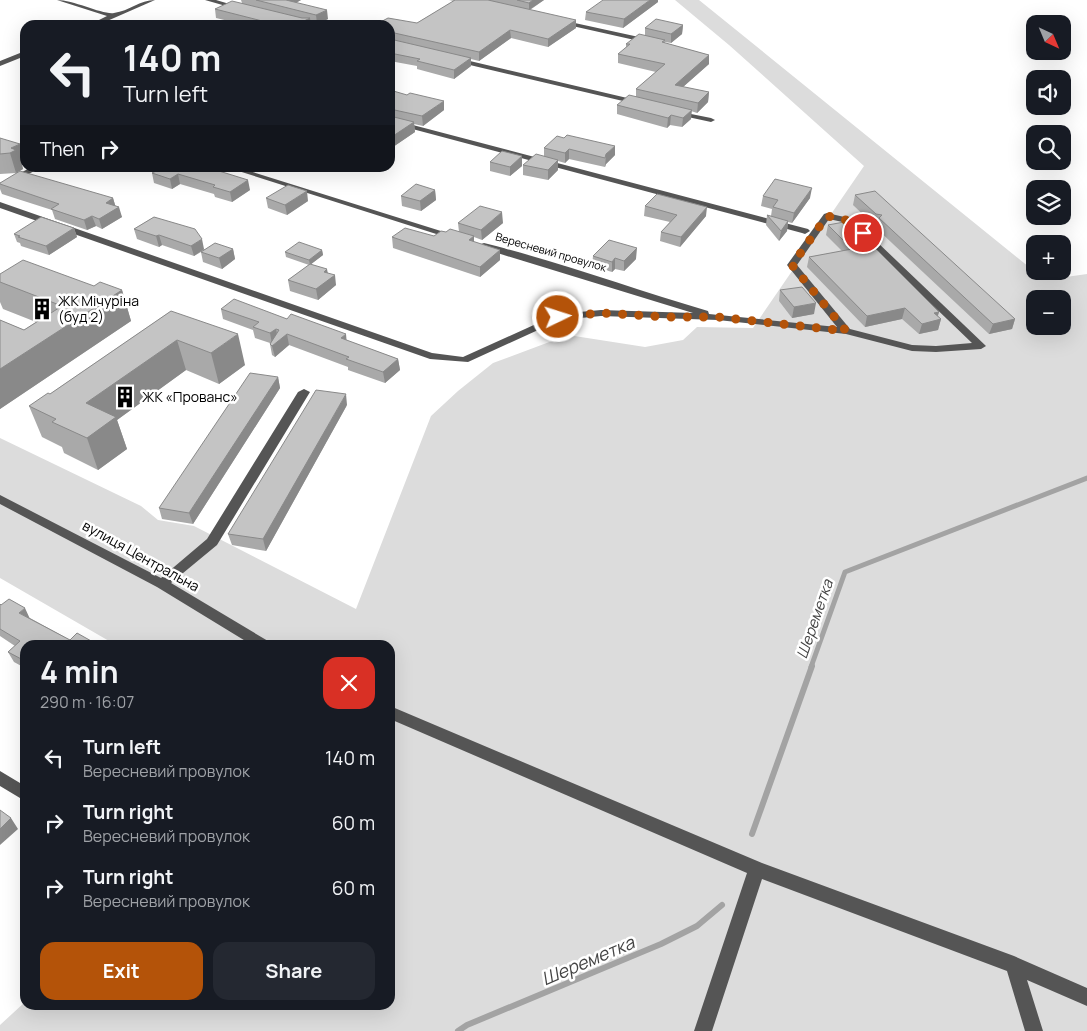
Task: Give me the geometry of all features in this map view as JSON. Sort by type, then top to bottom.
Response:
[{"type":"street","points":[[60,0],[114,16]]},
{"type":"street","points":[[104,20],[152,0]]},
{"type":"street","points":[[208,0],[246,9]]},
{"type":"street","points":[[550,19],[654,43]]},
{"type":"street","points":[[0,64],[20,55]]},
{"type":"street","points":[[447,57],[645,104]]},
{"type":"street","points":[[13,58],[20,60]]},
{"type":"street","points":[[664,109],[711,120]]},
{"type":"street","points":[[395,122],[805,231]]},
{"type":"street","points":[[0,186],[28,172]]},
{"type":"street","name":"Вересневий провулок","points":[[246,172],[718,317]]},
{"type":"street","points":[[0,205],[430,356],[464,360],[558,317],[601,313],[668,317],[718,317],[846,331],[912,348],[936,349],[981,346],[850,221],[827,216],[792,265],[846,331]]},
{"type":"street","points":[[162,584],[212,542],[304,392]]},
{"type":"street","name":"вулиця Центральна","points":[[0,499],[162,584],[255,640]]},
{"type":"street","points":[[395,714],[757,869],[1014,965],[1087,997]]},
{"type":"street","points":[[0,778],[20,791]]},
{"type":"street","points":[[703,1031],[757,869]]},
{"type":"street","points":[[1014,965],[1034,1031]]},
{"type":"shaded area","points":[[675,0],[699,0],[1026,265],[1026,280],[1071,280],[1071,276],[1087,274],[1087,1031],[0,1031],[0,1025],[20,1007],[20,1010],[395,1010],[395,640],[107,640],[0,578],[0,438],[141,506],[158,520],[194,526],[356,609],[431,416],[493,363],[568,335],[645,347],[683,340],[697,327],[753,328],[864,166],[729,45]]},
{"type":"building","points":[[256,0],[286,0],[327,10],[316,15]]},
{"type":"building","points":[[455,0],[488,0],[576,20],[548,39],[510,30],[479,52],[395,33],[395,20],[384,20],[388,18],[417,23]]},
{"type":"building","points":[[517,0],[533,0],[529,3]]},
{"type":"building","points":[[603,0],[650,0],[624,19],[586,12]]},
{"type":"building","points":[[232,1],[302,18],[310,18],[306,20],[258,20],[215,9]]},
{"type":"building","points":[[656,19],[683,25],[671,34],[645,28]]},
{"type":"building","points":[[639,34],[665,40],[662,42],[709,55],[675,85],[709,92],[698,103],[636,89],[665,64],[618,54],[630,44],[626,44]]},
{"type":"building","points":[[395,40],[471,58],[454,70],[417,61],[420,59],[395,54]]},
{"type":"building","points":[[395,91],[444,101],[422,116],[395,110]]},
{"type":"building","points":[[629,95],[692,110],[683,118],[671,115],[668,118],[617,105]]},
{"type":"building","points":[[395,117],[414,122],[395,135]]},
{"type":"building","points":[[567,135],[615,146],[606,154],[605,158],[569,149],[565,153],[544,148],[557,136],[564,138]]},
{"type":"building","points":[[0,138],[20,144],[11,148],[16,150],[10,153],[0,154]]},
{"type":"building","points":[[502,151],[522,156],[510,167],[490,162]]},
{"type":"building","points":[[536,154],[558,160],[548,170],[523,165]]},
{"type":"building","points":[[20,171],[113,198],[106,203],[119,207],[99,219],[92,216],[84,220],[51,209],[59,204],[0,183]]},
{"type":"building","points":[[222,172],[248,180],[230,192],[213,187],[215,185],[178,174],[170,179],[152,173]]},
{"type":"building","points":[[775,179],[812,188],[794,213],[773,207],[778,200],[763,196]]},
{"type":"building","points":[[416,184],[435,190],[420,201],[401,196]]},
{"type":"building","points":[[288,185],[307,191],[285,205],[266,198]]},
{"type":"building","points":[[875,191],[1015,319],[993,324],[879,218],[882,215],[876,214],[855,195]]},
{"type":"building","points":[[657,194],[707,207],[681,237],[661,232],[677,215],[645,206]]},
{"type":"building","points":[[480,206],[502,212],[481,230],[458,223]]},
{"type":"building","points":[[767,215],[788,221],[781,231]]},
{"type":"building","points":[[41,217],[74,228],[46,246],[14,234]]},
{"type":"building","points":[[154,217],[195,229],[202,239],[191,246],[134,229]]},
{"type":"building","points":[[844,222],[849,226],[853,226],[939,312],[934,313],[941,319],[922,324],[905,308],[867,316],[809,257],[852,249],[828,225]]},
{"type":"building","points":[[405,228],[434,236],[441,231],[446,232],[450,229],[474,236],[469,240],[500,250],[480,267],[392,237]]},
{"type":"building","points":[[609,240],[637,248],[624,261],[615,258],[612,262],[593,256]]},
{"type":"building","points":[[299,242],[322,250],[309,260],[285,252]]},
{"type":"building","points":[[215,243],[233,249],[219,258],[201,252]]},
{"type":"building","points":[[23,260],[94,286],[100,282],[122,290],[0,369],[0,320],[24,330],[62,306],[0,282],[0,274]]},
{"type":"building","points":[[310,264],[327,269],[324,272],[335,275],[316,289],[288,280]]},
{"type":"building","points":[[802,287],[816,303],[794,307],[780,290]]},
{"type":"building","points":[[234,299],[287,319],[291,314],[346,334],[341,338],[398,359],[383,372],[346,359],[349,357],[287,334],[272,346],[270,344],[279,330],[276,329],[270,333],[253,327],[259,322],[221,309]]},
{"type":"building","points":[[171,311],[238,334],[211,353],[177,340],[86,403],[116,417],[87,438],[52,422],[56,419],[29,406],[48,393],[50,394]]},
{"type":"building","points":[[250,373],[278,377],[189,513],[159,508]]},
{"type":"building","points":[[316,390],[346,394],[263,539],[228,534]]},
{"type":"building","points":[[9,599],[25,608],[19,613],[70,640],[20,641],[0,629],[1,605]]},
{"type":"building","points":[[77,633],[89,640],[70,640]]},
{"type":"building","points":[[20,641],[20,658],[8,652]]},
{"type":"building","points":[[0,810],[11,818],[0,829]]},
{"type":"waterway","name":"Шереметка","points":[[811,667],[845,572],[1087,478]]},
{"type":"waterway","name":"Шереметка","points":[[752,834],[812,666]]},
{"type":"waterway","name":"Шереметка","points":[[458,1031],[467,1025],[661,944],[697,926],[722,905]]},
{"type":"place","name":"ЖК Мічуріна (буд 2)","points":[[42,309]]},
{"type":"place","name":"ЖК «Прованс»","points":[[125,397]]},
{"type":"route","points":[[558,317],[601,313],[668,317],[718,317],[846,331],[792,265],[827,216],[850,221],[863,233]]}]
